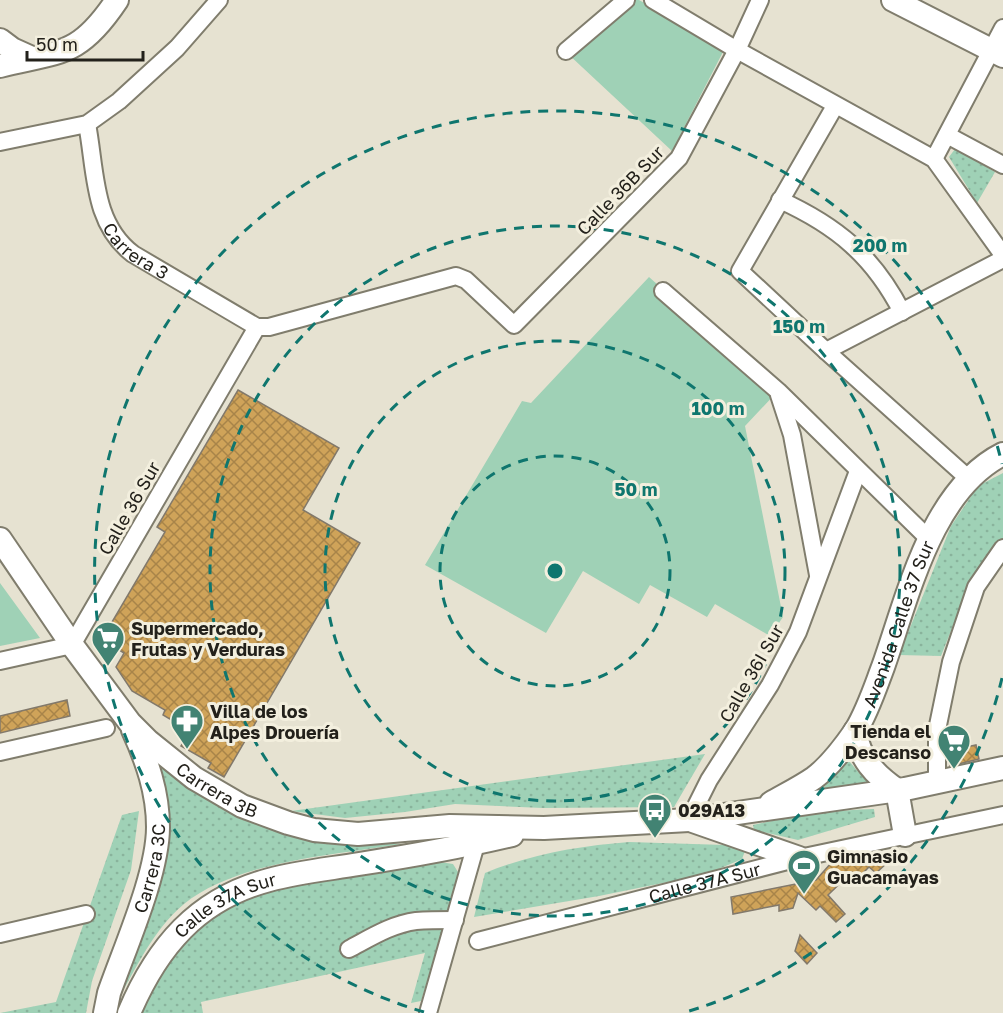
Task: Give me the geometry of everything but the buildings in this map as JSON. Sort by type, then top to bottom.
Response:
[{"type":"main road","points":[[0,66],[70,49],[86,39],[96,29],[117,0]]},
{"type":"main road","points":[[893,0],[997,53]]},
{"type":"main road","points":[[0,40],[12,49],[32,58]]},
{"type":"main road","name":"Avenida Calle 37 Sur","points":[[544,828],[689,820],[761,809],[815,777],[855,731],[872,698],[929,538],[948,504],[969,479],[990,460],[1003,454]]},
{"type":"main road","name":"Carrera 3B","points":[[0,539],[72,645],[130,723],[194,778],[228,798],[260,813],[314,830],[358,834],[450,826],[544,828]]},
{"type":"main road","name":"Carrera 3C","points":[[105,1013],[109,993],[152,867],[158,828],[152,778],[130,723]]},
{"type":"main road","points":[[855,731],[863,758],[877,774],[897,790],[905,835]]},
{"type":"main road","points":[[761,809],[897,790],[1003,768]]},
{"type":"main road","points":[[689,820],[799,858]]},
{"type":"main road","name":"Calle 37A Sur","points":[[129,1013],[149,971],[180,930],[199,913],[241,889],[290,875],[449,850],[544,828]]},
{"type":"street","points":[[0,142],[87,124],[119,101],[177,48],[219,0]]},
{"type":"street","points":[[566,51],[626,0]]},
{"type":"street","points":[[653,0],[835,106],[934,159],[1003,257],[826,351]]},
{"type":"street","name":"Calle 36B Sur","points":[[257,327],[269,327],[450,277],[462,277],[514,325],[682,153],[737,50],[760,0]]},
{"type":"street","points":[[934,159],[997,53],[1003,28]]},
{"type":"street","points":[[835,106],[740,271],[969,479]]},
{"type":"street","name":"Carrera 3","points":[[87,124],[100,207],[116,238],[133,254],[257,327]]},
{"type":"street","points":[[947,135],[1003,165]]},
{"type":"street","points":[[780,200],[817,218],[847,240],[873,266],[902,312]]},
{"type":"street","points":[[663,291],[778,391],[929,538]]},
{"type":"street","name":"Calle 36 Sur","points":[[72,645],[257,327]]},
{"type":"street","points":[[778,391],[792,435],[819,576]]},
{"type":"street","name":"Calle 36I Sur","points":[[689,820],[708,780],[781,666],[798,632],[858,471]]},
{"type":"street","points":[[938,783],[937,730],[951,662],[976,587],[1003,548]]},
{"type":"street","points":[[0,660],[72,645]]},
{"type":"street","points":[[0,752],[106,728]]},
{"type":"street","name":"Calle 37A Sur","points":[[478,941],[799,858],[1003,815]]},
{"type":"street","points":[[428,1013],[476,844]]},
{"type":"street","points":[[0,933],[86,915]]},
{"type":"street","points":[[349,949],[386,929],[400,925],[415,921],[455,920]]},
{"type":"green space","points":[[634,0],[639,0],[725,48],[672,151],[567,53]]},
{"type":"green space","points":[[955,149],[995,172],[977,203],[949,157]]},
{"type":"green space","points":[[649,277],[778,391],[745,426],[783,617],[770,636],[715,604],[707,617],[650,585],[639,604],[583,571],[546,633],[425,565],[522,401],[531,403]]},
{"type":"green space","points":[[1003,473],[1003,539],[973,575],[941,656],[899,655],[951,526],[978,486]]},
{"type":"green space","points":[[0,583],[40,638],[0,646]]},
{"type":"green space","points":[[705,754],[674,807],[543,808],[455,804],[345,818],[291,811]]},
{"type":"green space","points":[[849,761],[860,774],[879,788],[815,796]]},
{"type":"green space","points":[[157,764],[212,802],[241,817],[307,837],[402,844],[288,862],[231,878],[206,890],[184,904],[154,937],[117,1002],[160,884],[169,838],[169,807]]},
{"type":"green space","points":[[874,809],[875,817],[798,840],[754,830],[753,825],[813,814]]},
{"type":"green space","points":[[139,811],[131,870],[92,981],[86,1013],[0,1013],[56,1002],[122,815]]},
{"type":"green space","points":[[629,842],[725,845],[745,851],[742,859],[707,874],[599,896],[474,917],[485,873],[502,866],[556,852]]},
{"type":"green space","points":[[434,861],[453,864],[458,872],[455,893],[421,1001],[411,1003],[425,953],[201,1002],[203,1013],[141,1013],[163,964],[186,936],[213,916],[243,900],[290,884],[345,878]]},
{"type":"place","name":"Supermercado, Frutas y Verduras","points":[[108,667]]},
{"type":"place","name":"Villa de los Alpes Drouería","points":[[187,750]]},
{"type":"place","name":"Tienda el Descanso","points":[[954,770]]},
{"type":"place","name":"029A13","points":[[655,839]]},
{"type":"place","name":"Gimnasio Guacamayas","points":[[804,895]]}]
